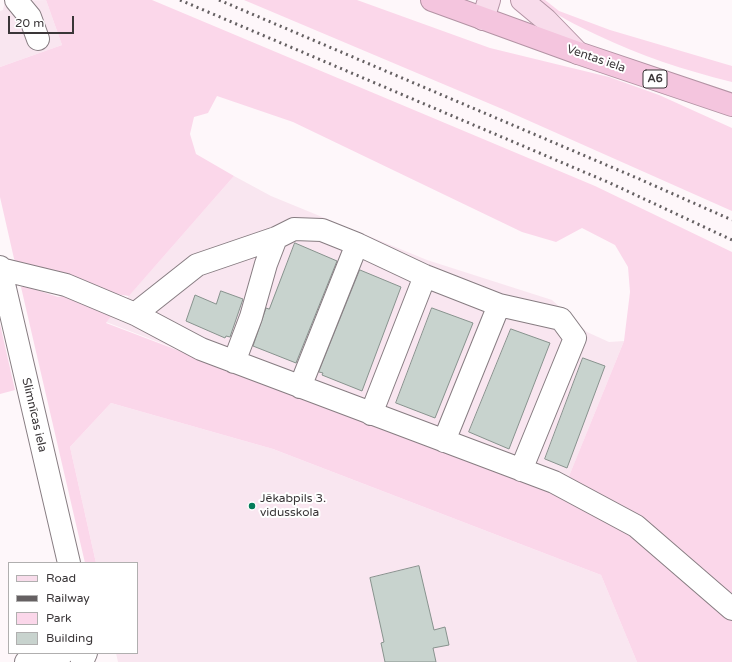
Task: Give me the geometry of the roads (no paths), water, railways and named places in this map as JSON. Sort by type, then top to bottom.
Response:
[{"type":"highway","name":"A6","points":[[432,0],[486,10]]},
{"type":"highway","name":"Ventas iela","points":[[486,10],[578,53],[732,105]]},
{"type":"main road","name":"A6","points":[[522,0],[546,20],[578,53]]},
{"type":"street","points":[[16,0],[30,17],[38,38]]},
{"type":"street","points":[[135,314],[197,265],[276,238],[294,228],[322,230],[357,244],[426,276],[499,304],[560,319],[575,338],[521,470]]},
{"type":"street","points":[[234,362],[251,317],[266,264],[276,238]]},
{"type":"street","points":[[300,387],[357,244]]},
{"type":"street","points":[[0,268],[66,285],[135,314],[200,349],[554,482],[636,526],[732,609]]},
{"type":"street","name":"Slimnīcas iela","points":[[0,268],[69,562]]},
{"type":"street","points":[[371,414],[426,276]]},
{"type":"street","points":[[444,441],[499,304]]},
{"type":"street","points":[[26,662],[59,654]]},
{"type":"railway","points":[[180,0],[610,183],[732,240]]},
{"type":"railway","points":[[219,0],[732,220]]},
{"type":"place","name":"Jēkabpils 3. vidusskola","points":[[252,506]]}]
